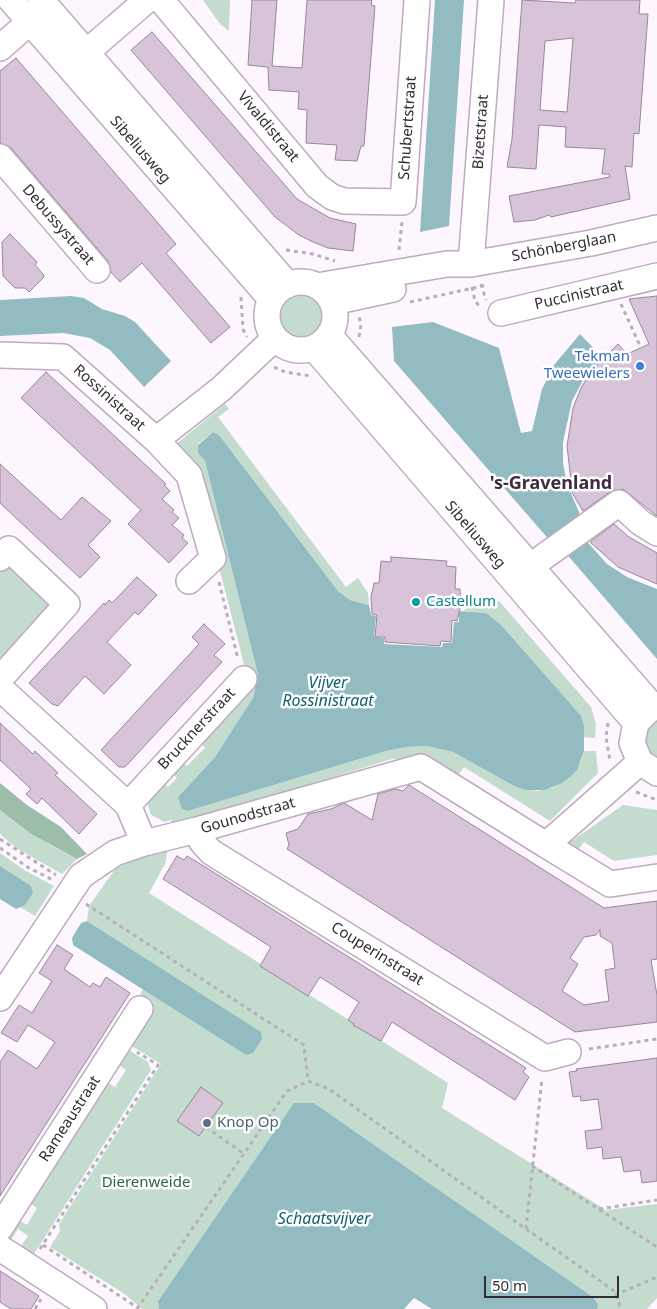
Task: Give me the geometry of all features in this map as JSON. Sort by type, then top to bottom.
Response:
[{"type":"street","name":"Sibeliusweg","points":[[11,0],[39,10],[77,60],[280,292]]},
{"type":"street","points":[[77,60],[147,0]]},
{"type":"street","name":"Vivaldistraat","points":[[160,0],[316,186],[332,197],[344,201],[403,202]]},
{"type":"street","name":"Schubertstraat","points":[[403,202],[417,0]]},
{"type":"street","name":"Bizetstraat","points":[[471,264],[491,0]]},
{"type":"street","points":[[0,48],[39,10]]},
{"type":"street","name":"Debussystraat","points":[[0,157],[97,270]]},
{"type":"street","name":"Schönberglaan","points":[[325,294],[447,264],[471,264],[591,243],[657,228]]},
{"type":"street","name":"Puccinistraat","points":[[498,313],[657,276]]},
{"type":"street","points":[[302,282],[325,294],[336,318],[322,342],[300,350],[289,348],[275,338],[268,323],[267,314],[280,292],[302,282]]},
{"type":"street","name":"Rossinistraat","points":[[156,440],[221,389],[275,338]]},
{"type":"street","name":"Sibeliusweg","points":[[322,342],[649,713]]},
{"type":"street","name":"Rossinistraat","points":[[0,355],[63,358],[156,440],[189,475],[213,558]]},
{"type":"street","points":[[542,558],[619,503],[657,533]]},
{"type":"street","points":[[0,558],[9,549],[66,604],[0,679]]},
{"type":"street","points":[[190,581],[213,558]]},
{"type":"street","name":"Brucknerstraat","points":[[128,805],[244,679]]},
{"type":"street","points":[[0,688],[128,805],[144,843]]},
{"type":"street","points":[[546,845],[648,768],[632,743],[649,713]]},
{"type":"street","name":"Gounodstraat","points":[[0,998],[81,876],[96,864],[115,853],[144,843],[421,767],[610,884],[657,877]]},
{"type":"street","name":"Couperinstraat","points":[[197,830],[202,842],[211,852],[556,1055]]},
{"type":"street","name":"Rameaustraat","points":[[0,1228],[140,1009]]},
{"type":"street","points":[[0,1248],[94,1309]]},
{"type":"path","name":"Schubertstraat","points":[[399,256],[403,202]]},
{"type":"path","points":[[285,250],[313,254],[342,264]]},
{"type":"path","points":[[471,264],[479,274],[489,308],[498,313]]},
{"type":"path","points":[[471,264],[469,278],[475,301],[481,308],[498,313]]},
{"type":"path","points":[[621,285],[621,304],[641,348]]},
{"type":"path","name":"Brucknerstraat","points":[[213,558],[244,679]]},
{"type":"path","points":[[0,839],[39,866],[63,878],[70,890]]},
{"type":"path","points":[[0,848],[29,868],[70,890],[304,1045],[308,1080]]},
{"type":"path","points":[[526,1229],[532,1166],[556,1055],[657,1039]]},
{"type":"path","points":[[29,1267],[158,1065],[120,1041]]},
{"type":"path","points":[[43,1245],[137,1308],[287,1091],[308,1080]]},
{"type":"path","points":[[308,1080],[328,1089],[613,1290],[620,1309]]},
{"type":"path","points":[[206,1127],[244,1154]]},
{"type":"path","points":[[532,1166],[657,1247]]},
{"type":"path","points":[[599,1209],[657,1200]]},
{"type":"path","points":[[615,1295],[657,1277]]},
{"type":"green space","points":[[203,0],[230,0],[229,31],[220,24]]},
{"type":"green space","points":[[301,293],[314,297],[320,303],[324,316],[320,329],[314,335],[301,339],[288,335],[282,329],[278,316],[282,303],[288,297]]},
{"type":"green space","points":[[225,404],[229,409],[218,417],[346,587],[358,578],[368,593],[369,605],[350,600],[338,591],[219,435],[213,432],[198,444],[198,453],[205,461],[258,675],[253,698],[215,757],[178,797],[188,811],[386,751],[406,747],[427,746],[453,752],[514,786],[537,791],[554,787],[581,761],[584,751],[596,751],[598,773],[550,821],[464,767],[456,778],[414,759],[392,759],[173,826],[171,820],[165,822],[151,815],[144,793],[157,778],[168,787],[177,778],[167,768],[176,757],[187,766],[205,748],[195,738],[248,680],[195,474],[176,444]]},
{"type":"green space","points":[[10,558],[58,602],[0,665],[0,569]]},
{"type":"green space","points":[[472,600],[499,601],[591,707],[596,724],[595,738],[584,737],[584,726],[486,613],[464,611]]},
{"type":"green space","points":[[657,719],[657,760],[652,758],[644,745],[646,729]]},
{"type":"green space","points":[[0,783],[27,805],[61,827],[87,854],[77,859],[30,833],[0,810]]},
{"type":"green space","points":[[623,805],[657,810],[657,855],[614,861],[584,842],[576,853],[566,845]]},
{"type":"green space","points":[[0,810],[51,845],[77,859],[62,874],[16,848],[0,834]]},
{"type":"green space","name":"Dierenweide","points":[[168,848],[165,864],[149,893],[448,1083],[442,1108],[606,1210],[657,1204],[657,1298],[647,1309],[597,1309],[598,1304],[593,1297],[314,1103],[294,1104],[158,1301],[159,1309],[142,1309],[126,1295],[50,1247],[60,1231],[59,1224],[161,1064],[127,1043],[153,1002],[140,994],[143,989],[246,1055],[260,1032],[87,921],[89,906],[116,868]]},
{"type":"green space","points":[[0,853],[26,871],[54,886],[35,916],[20,907],[25,905],[31,887],[0,866]]},
{"type":"green space","points":[[124,1047],[148,1062],[151,1070],[34,1254],[21,1246],[28,1236],[18,1229],[11,1240],[4,1235],[15,1218],[27,1225],[37,1208],[26,1201],[103,1080],[115,1087],[126,1070],[115,1062]]},
{"type":"water","points":[[435,0],[464,0],[449,226],[420,232]]},
{"type":"water","points":[[71,296],[84,298],[102,309],[125,316],[135,322],[171,361],[144,387],[110,350],[90,338],[63,333],[0,336],[0,300]]},
{"type":"water","points":[[433,322],[499,348],[521,433],[532,431],[542,389],[554,365],[580,334],[602,357],[582,382],[572,401],[563,442],[563,463],[567,484],[581,517],[551,542],[394,361],[392,327]]},
{"type":"water","name":"Vijver Rossinistraat","points":[[213,432],[219,435],[338,591],[350,600],[369,605],[371,615],[376,616],[374,637],[384,638],[384,644],[442,647],[443,643],[452,643],[454,622],[459,622],[459,611],[486,613],[501,625],[581,716],[584,726],[584,751],[577,770],[562,783],[545,790],[525,790],[514,786],[453,752],[427,746],[406,747],[386,751],[188,811],[182,809],[178,797],[215,757],[253,698],[258,675],[205,461],[198,453],[198,445]]},
{"type":"water","points":[[583,537],[607,564],[627,577],[657,589],[657,659],[564,551]]},
{"type":"water","points":[[0,866],[31,886],[33,893],[25,905],[16,909],[0,899]]},
{"type":"water","points":[[87,921],[261,1032],[262,1039],[253,1053],[246,1055],[73,945],[72,938],[81,923]]},
{"type":"water","name":"Schaatsvijver","points":[[294,1103],[314,1103],[593,1297],[598,1304],[597,1309],[432,1309],[414,1298],[404,1309],[159,1309],[158,1301]]},
{"type":"building","points":[[252,0],[277,0],[272,66],[302,68],[307,0],[372,0],[371,5],[375,6],[364,146],[361,146],[357,161],[335,160],[337,145],[306,143],[307,110],[298,109],[299,92],[269,90],[268,67],[248,65]]},
{"type":"building","points":[[522,0],[575,3],[576,0],[640,0],[639,14],[648,14],[639,134],[634,133],[632,167],[625,166],[630,199],[551,217],[549,215],[535,220],[514,222],[509,196],[610,177],[609,174],[602,174],[605,149],[565,147],[566,127],[539,125],[536,169],[507,167],[512,139]],"holes":[[[573,38],[567,112],[540,110],[545,41]]]},
{"type":"building","points":[[152,32],[297,199],[330,218],[356,224],[353,251],[328,248],[313,242],[299,235],[275,217],[131,50]]},
{"type":"building","points":[[16,58],[176,244],[166,253],[230,327],[211,343],[142,263],[120,282],[111,272],[108,261],[11,148],[0,143],[0,71]]},
{"type":"building","points":[[10,234],[37,262],[35,265],[44,277],[29,292],[25,288],[15,288],[3,276],[2,242]]},
{"type":"building","points":[[657,296],[657,516],[623,489],[611,491],[583,511],[567,484],[571,481],[567,446],[573,408],[581,388],[592,370],[618,344],[627,354],[649,344],[629,299]]},
{"type":"building","points":[[46,372],[166,484],[164,485],[170,491],[162,499],[174,510],[172,512],[179,518],[172,525],[184,535],[182,538],[188,543],[169,563],[128,524],[141,510],[21,398]]},
{"type":"building","points":[[0,464],[61,520],[82,497],[111,521],[88,545],[100,557],[80,578],[0,503]]},
{"type":"building","points":[[614,524],[629,537],[657,553],[657,584],[618,567],[590,542]]},
{"type":"building","name":"Castellum","points":[[391,557],[447,561],[446,566],[456,567],[455,589],[460,589],[461,605],[457,621],[452,620],[451,642],[441,641],[440,646],[385,642],[385,637],[375,637],[377,615],[372,614],[371,597],[374,583],[379,583],[381,561],[391,562]]},
{"type":"building","points":[[137,577],[157,595],[138,615],[135,612],[107,642],[131,665],[104,694],[85,676],[58,706],[52,704],[29,683],[104,603],[105,605],[109,600],[112,603]]},
{"type":"building","points":[[204,624],[225,644],[214,655],[222,662],[125,767],[119,767],[101,750],[199,644],[192,637]]},
{"type":"building","points":[[0,723],[33,754],[35,751],[58,773],[55,775],[97,814],[79,834],[42,798],[37,804],[26,794],[31,789],[0,760]]},
{"type":"building","points":[[409,785],[604,908],[657,901],[657,959],[651,960],[657,995],[657,1022],[575,1032],[287,849],[289,845],[286,833],[298,829],[308,814],[331,809],[344,803],[372,820],[378,794],[395,789],[403,791]],"holes":[[[600,930],[600,936],[612,943],[615,968],[605,970],[609,1001],[584,1005],[562,991],[578,964],[570,958],[584,937],[596,935]]]},
{"type":"building","points":[[177,856],[184,860],[187,856],[202,865],[526,1068],[523,1072],[529,1077],[515,1100],[392,1022],[381,1041],[353,1025],[348,1020],[359,1002],[320,977],[308,996],[260,966],[271,947],[163,879]]},
{"type":"building","points":[[57,945],[73,955],[64,969],[90,987],[93,983],[100,987],[106,977],[130,993],[0,1196],[0,1062],[8,1050],[37,1069],[55,1042],[28,1025],[17,1042],[1,1033],[19,1005],[32,1013],[52,981],[39,973]]},
{"type":"building","points":[[657,1058],[657,1181],[642,1183],[640,1170],[624,1172],[621,1157],[603,1159],[602,1147],[587,1149],[585,1131],[602,1129],[598,1099],[581,1101],[580,1096],[573,1097],[569,1072],[577,1071],[576,1069]]},
{"type":"building","points":[[201,1087],[223,1103],[199,1136],[177,1121]]},
{"type":"building","points":[[0,1271],[39,1296],[31,1309],[11,1309],[0,1302]]},
{"type":"place","name":"Tekman Tweewielers","points":[[640,366]]},
{"type":"place","name":"Castellum","points":[[416,602]]},
{"type":"place","name":"Knop Op","points":[[207,1123]]},
{"type":"district","name":"'s-Gravenland","points":[[551,484]]}]
